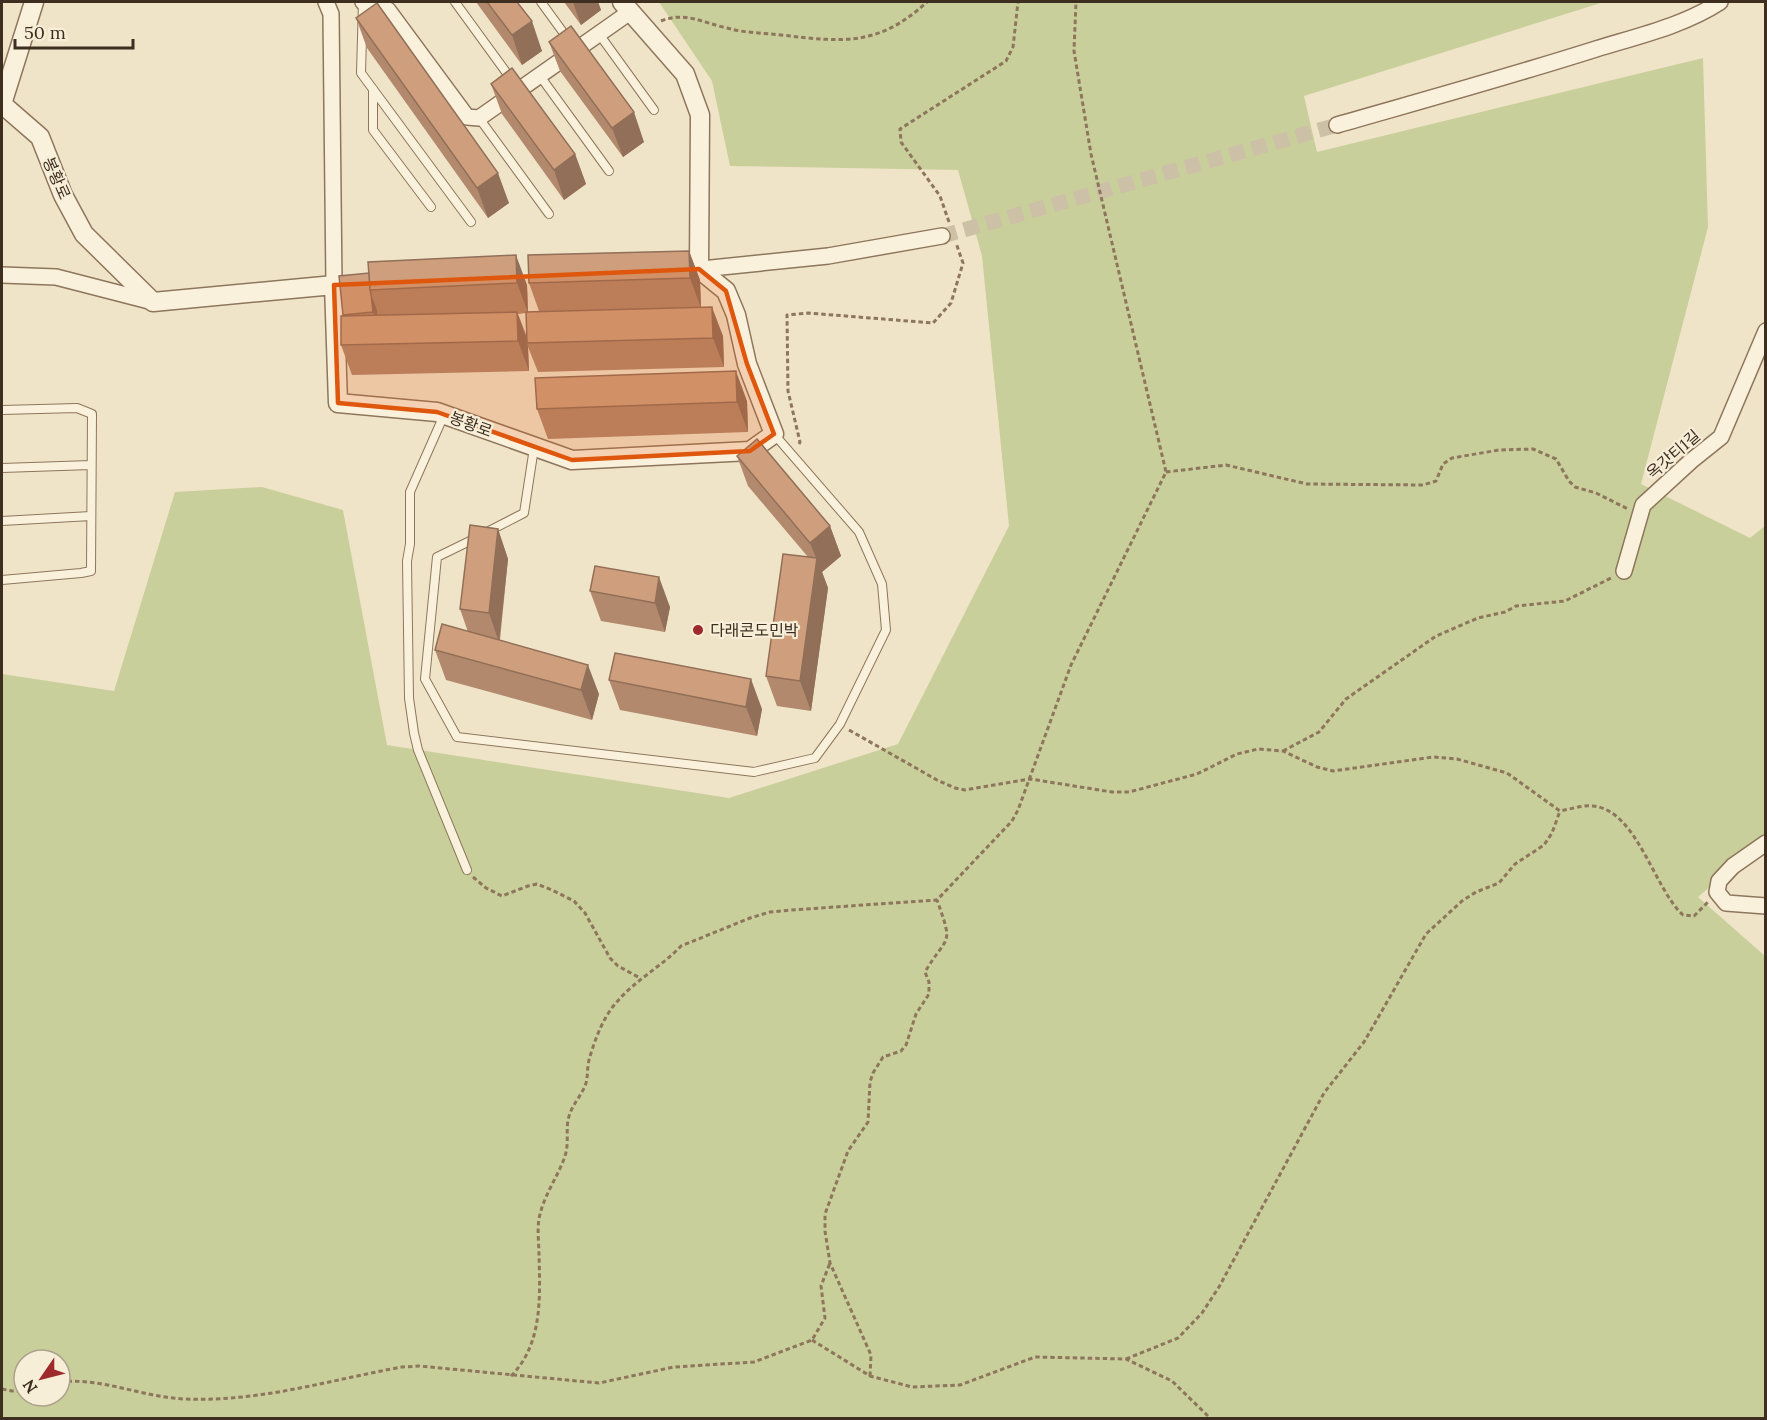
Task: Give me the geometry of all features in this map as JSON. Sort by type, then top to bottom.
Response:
[{"type":"street","name":"봉황로","points":[[34,2],[2,104],[40,137],[63,195],[84,234],[153,302]]},
{"type":"street","points":[[326,2],[330,14],[334,285]]},
{"type":"street","points":[[363,2],[388,10],[467,117],[479,118],[599,34],[626,7],[685,74],[700,115],[699,269]]},
{"type":"street","points":[[1337,125],[1549,64],[1665,27],[1701,14],[1720,2]]},
{"type":"street","points":[[675,270],[828,256],[942,236]]},
{"type":"street","points":[[699,269],[726,291],[736,315],[747,364],[774,434]]},
{"type":"street","points":[[2,275],[56,277],[153,302],[358,284]]},
{"type":"street","name":"봉황로","points":[[334,285],[338,403],[437,412],[572,460],[750,451],[774,434]]},
{"type":"street","name":"옥갓티1길","points":[[1624,571],[1643,505],[1690,461],[1721,437],[1766,331]]},
{"type":"street","points":[[1766,843],[1734,866],[1718,886],[1726,903],[1766,906]]},
{"type":"lane","points":[[363,2],[361,72],[471,222]]},
{"type":"lane","points":[[455,2],[518,90]]},
{"type":"lane","points":[[541,2],[576,50]]},
{"type":"lane","points":[[599,34],[654,110]]},
{"type":"lane","points":[[540,75],[609,171]]},
{"type":"lane","points":[[373,89],[373,130],[431,207]]},
{"type":"lane","points":[[479,118],[549,214]]},
{"type":"lane","points":[[2,410],[77,408],[92,414],[92,571],[2,580]]},
{"type":"lane","points":[[444,414],[410,492],[410,544],[407,561],[409,698],[418,750],[467,870]]},
{"type":"lane","points":[[534,447],[524,513],[437,557],[424,679],[457,737],[754,772],[815,758],[840,724],[886,630],[882,584],[859,532],[774,434]]},
{"type":"lane","points":[[2,468],[91,465]]},
{"type":"lane","points":[[2,521],[92,516]]},
{"type":"path","points":[[649,33],[661,20],[672,16],[684,16],[731,30],[828,40],[852,39],[885,32],[927,2]]},
{"type":"path","points":[[511,1376],[528,1353],[538,1315],[540,1298],[539,1219],[566,1154],[570,1110],[585,1084],[589,1060],[614,1004],[640,978],[687,943],[770,912],[938,900],[1012,820],[1018,810],[1071,665],[1166,472],[1091,154],[1074,51],[1076,2]]},
{"type":"path","points":[[1166,472],[1226,465],[1307,484],[1423,485],[1436,482],[1443,464],[1452,458],[1527,448],[1556,459],[1575,487],[1596,493],[1622,507],[1641,513]]},
{"type":"path","points":[[1283,751],[1319,732],[1346,699],[1436,636],[1478,618],[1505,612],[1516,606],[1565,601],[1624,571]]},
{"type":"path","points":[[840,724],[955,788],[975,789],[1030,779],[1112,792],[1129,792],[1197,774],[1246,751],[1283,751],[1317,767],[1333,771],[1434,757],[1457,759],[1507,773],[1560,811],[1595,806],[1618,819],[1634,836],[1672,902],[1683,915],[1689,917],[1698,914],[1718,886]]},
{"type":"path","points":[[812,1340],[870,1376],[912,1387],[946,1387],[971,1382],[1035,1358],[1126,1359],[1178,1338],[1202,1313],[1219,1287],[1324,1093],[1364,1042],[1426,934],[1462,901],[1476,892],[1499,883],[1515,864],[1544,845],[1552,833],[1560,811]]},
{"type":"path","points":[[467,870],[496,895],[507,895],[537,884],[574,901],[585,913],[610,958],[618,966],[640,978]]},
{"type":"path","points":[[870,1376],[870,1354],[830,1263],[825,1214],[848,1151],[868,1122],[873,1073],[883,1057],[901,1051],[906,1045],[916,1014],[929,994],[929,982],[925,972],[948,938],[938,900]]},
{"type":"path","points":[[72,1380],[187,1400],[265,1395],[402,1366],[599,1383],[674,1368],[753,1362],[812,1340],[825,1318],[821,1286],[830,1263]]},
{"type":"path","points":[[1126,1359],[1172,1381],[1210,1419]]},
{"type":"highlighted area","points":[[699,269],[726,291],[747,364],[774,434],[750,451],[572,460],[437,412],[338,403],[334,285]]},
{"type":"green space","points":[[659,2],[1604,2],[1304,96],[1317,152],[1703,58],[1708,227],[1641,484],[1750,538],[1765,526],[1765,840],[1698,897],[1765,956],[1765,1418],[2,1418],[2,674],[114,691],[175,492],[262,487],[343,510],[387,745],[729,798],[898,744],[1009,526],[982,256],[958,170],[730,166],[712,81]]},
{"type":"building","points":[[487,2],[517,2],[532,21],[512,35]]},
{"type":"building","points":[[377,3],[498,173],[477,188],[356,18]]},
{"type":"building","points":[[571,26],[634,112],[612,128],[549,42]]},
{"type":"building","points":[[512,68],[575,154],[554,170],[491,84]]},
{"type":"building","points":[[689,251],[690,278],[529,283],[528,255]]},
{"type":"building","points":[[516,255],[517,283],[370,290],[368,262]]},
{"type":"building","points":[[369,273],[373,312],[343,315],[339,276]]},
{"type":"building","points":[[712,307],[713,338],[527,343],[526,312]]},
{"type":"building","points":[[517,312],[518,341],[341,345],[341,316]]},
{"type":"building","points":[[736,371],[737,402],[537,409],[535,378]]},
{"type":"building","points":[[757,439],[830,526],[810,543],[737,456]]},
{"type":"building","points":[[470,525],[498,529],[489,613],[460,609]]},
{"type":"building","points":[[783,554],[817,558],[800,681],[766,676]]},
{"type":"building","points":[[595,566],[659,577],[655,603],[590,591]]},
{"type":"building","points":[[442,624],[588,665],[581,690],[435,650]]},
{"type":"building","points":[[615,653],[751,679],[746,707],[609,680]]},
{"type":"tunnel","points":[[942,236],[1337,125]]},
{"type":"place","name":"다래콘도민박","points":[[698,630]]}]
